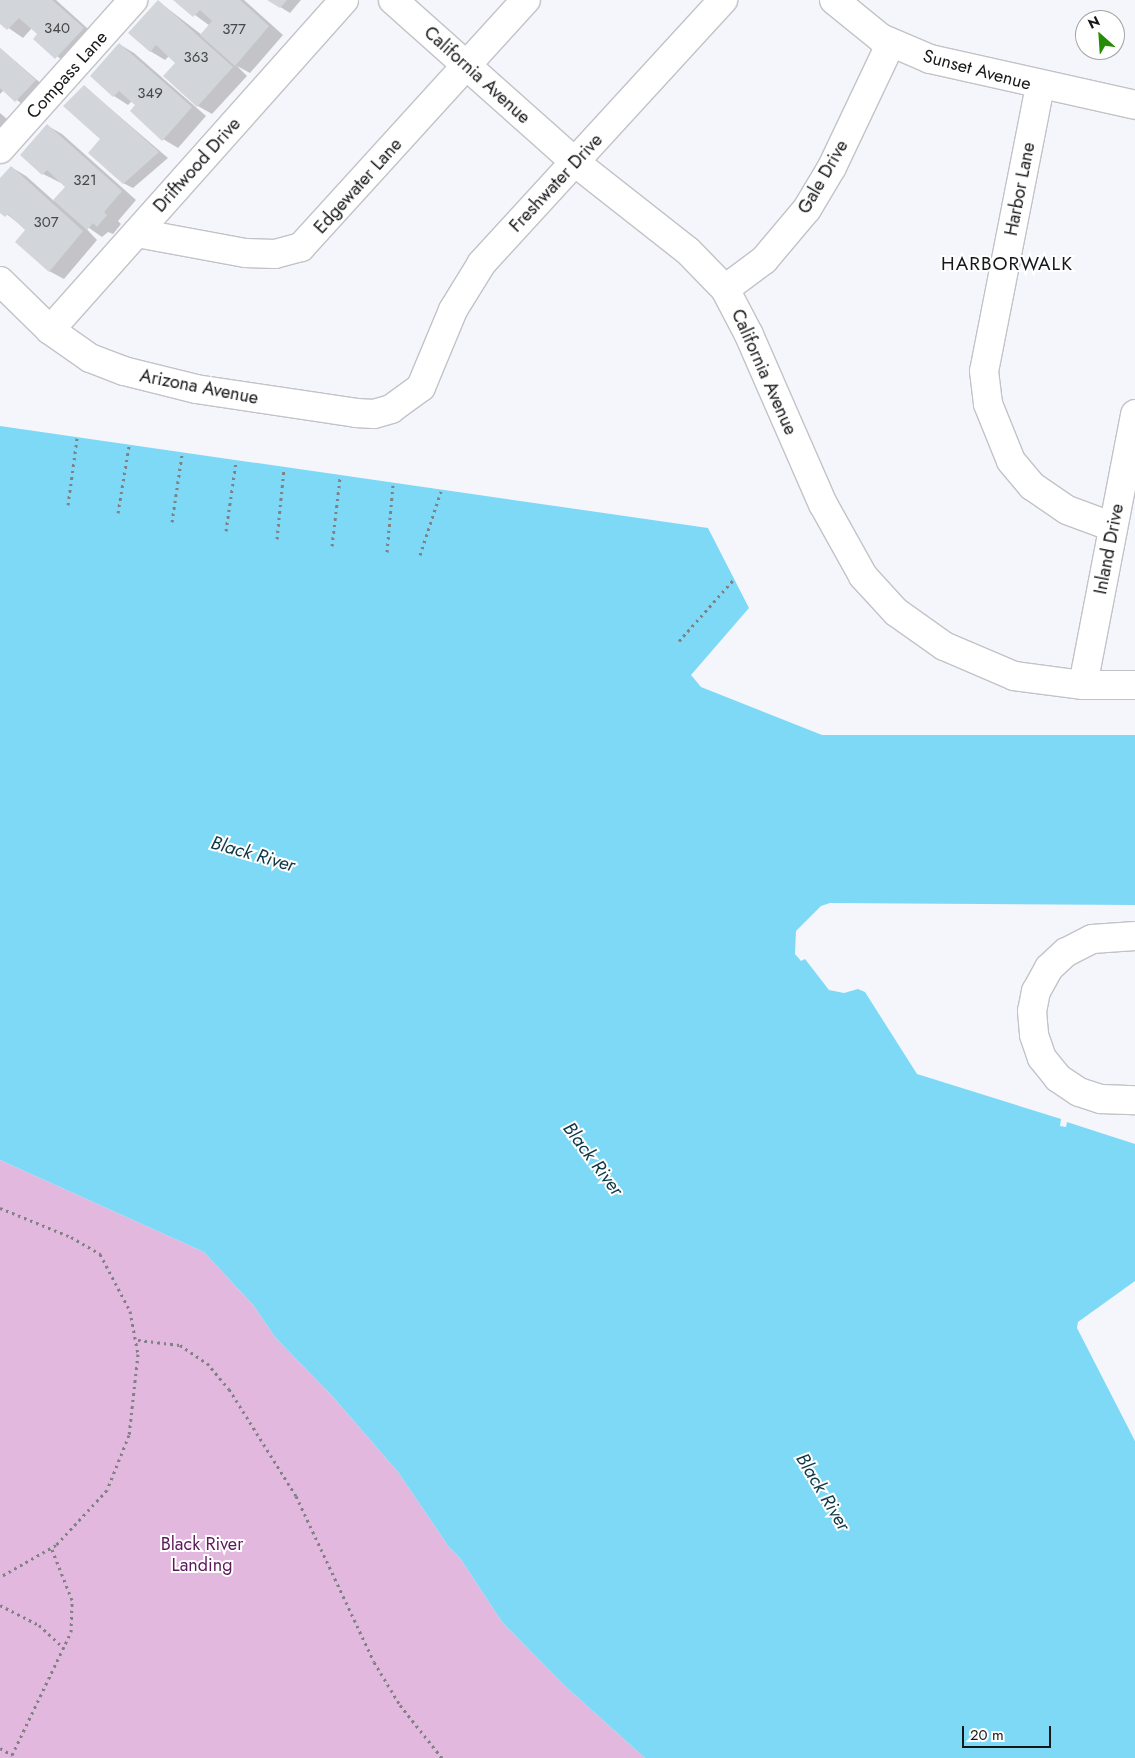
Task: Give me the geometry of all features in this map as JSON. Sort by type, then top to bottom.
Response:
[{"type":"street","name":"Compass Lane","points":[[0,149],[133,0]]},
{"type":"street","name":"Driftwood Drive","points":[[50,330],[344,0]]},
{"type":"street","name":"California Avenue","points":[[393,0],[576,163],[688,251],[725,289],[749,335],[823,504],[850,555],[880,597],[916,629],[974,660],[1014,676],[1083,685],[1135,685]]},
{"type":"street","name":"Edgewater Lane","points":[[137,233],[245,253],[275,254],[300,247],[526,0]]},
{"type":"street","name":"Freshwater Drive","points":[[421,387],[452,310],[472,278],[495,247],[576,163],[723,0]]},
{"type":"street","name":"Sunset Avenue","points":[[834,0],[891,43],[930,59],[1040,86],[1135,105]]},
{"type":"street","name":"Gale Drive","points":[[725,289],[764,260],[807,209],[832,166],[891,43]]},
{"type":"street","name":"Harbor Lane","points":[[1040,86],[984,371],[988,404],[1011,461],[1032,486],[1067,510],[1112,527]]},
{"type":"street","name":"Arizona Avenue","points":[[0,281],[50,330],[106,365],[196,390],[366,414],[391,409],[421,387]]},
{"type":"street","name":"Inland Drive","points":[[1083,685],[1135,414]]},
{"type":"street","points":[[1135,936],[1092,939],[1066,952],[1048,968],[1036,991],[1032,1011],[1034,1035],[1042,1058],[1058,1078],[1079,1092],[1101,1099],[1135,1100]]},
{"type":"path","points":[[68,505],[77,438]]},
{"type":"path","points":[[118,513],[128,446]]},
{"type":"path","points":[[172,522],[182,454]]},
{"type":"path","points":[[226,531],[236,462]]},
{"type":"path","points":[[277,539],[284,469]]},
{"type":"path","points":[[332,546],[340,478]]},
{"type":"path","points":[[387,552],[394,485]]},
{"type":"path","points":[[420,555],[441,492]]},
{"type":"path","points":[[680,641],[735,578]]},
{"type":"path","points":[[0,1208],[71,1237],[100,1254],[122,1293],[138,1340],[133,1417],[115,1474],[98,1503],[51,1547],[0,1577]]},
{"type":"path","points":[[138,1340],[180,1345],[207,1363],[229,1390],[296,1496],[374,1662],[400,1705],[442,1758]]},
{"type":"path","points":[[0,1748],[12,1755],[71,1632],[73,1605],[66,1579],[51,1547]]},
{"type":"path","points":[[0,1605],[39,1625],[64,1648]]},
{"type":"green space","name":"Black River Landing","points":[[0,1160],[204,1252],[254,1306],[275,1337],[334,1398],[398,1472],[449,1547],[460,1558],[502,1622],[565,1686],[645,1758],[0,1758]]},
{"type":"water","name":"Black River","points":[[0,426],[708,528],[749,608],[691,675],[701,687],[822,735],[1135,735],[1135,905],[830,903],[821,906],[796,931],[795,954],[801,961],[805,959],[829,990],[844,993],[858,989],[865,992],[917,1074],[1061,1119],[1060,1126],[1066,1127],[1067,1122],[1135,1144],[1135,1281],[1078,1322],[1077,1328],[1135,1441],[1135,1758],[645,1758],[565,1686],[502,1622],[460,1558],[449,1547],[398,1472],[334,1398],[275,1337],[254,1306],[204,1252],[0,1160]]},
{"type":"building","points":[[0,0],[52,0],[84,28],[55,59],[33,39],[37,34],[19,18],[7,30],[0,24]]},
{"type":"building","points":[[158,0],[233,67],[197,107],[163,76],[175,63],[156,45],[150,52],[128,33]]},
{"type":"building","points":[[173,0],[240,0],[269,26],[235,66],[200,35],[212,21],[200,10],[193,17]]},
{"type":"building","points":[[267,0],[287,0],[280,8]]},
{"type":"building","points":[[119,43],[192,107],[162,141],[130,111],[135,105],[119,91],[113,97],[90,76]]},
{"type":"building","points":[[0,48],[36,80],[15,102],[0,88]]},
{"type":"building","points":[[84,85],[159,152],[123,184],[88,153],[100,139],[63,106]]},
{"type":"building","points":[[47,124],[122,191],[104,212],[107,215],[97,227],[93,223],[87,230],[53,200],[65,187],[47,170],[42,175],[20,155]]},
{"type":"building","points":[[11,166],[83,231],[49,272],[15,242],[25,230],[8,214],[5,217],[0,213],[0,178]]},
{"type":"district","name":"HARBORWALK","points":[[1007,264]]}]
